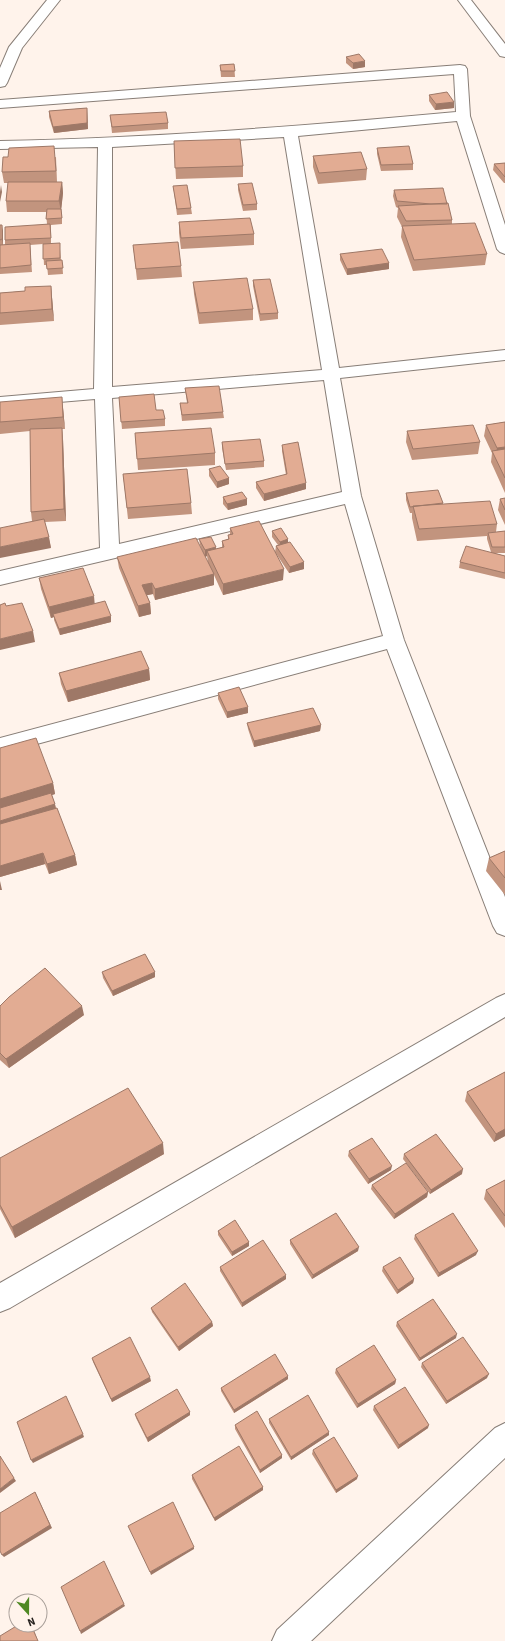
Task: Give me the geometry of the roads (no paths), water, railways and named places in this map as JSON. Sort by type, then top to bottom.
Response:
[{"type":"street","points":[[0,83],[16,47],[54,0]]},
{"type":"street","points":[[464,0],[505,53]]},
{"type":"street","points":[[0,104],[460,70],[462,116],[505,249]]},
{"type":"street","points":[[0,145],[105,143],[290,132],[462,116]]},
{"type":"street","points":[[290,132],[352,496],[394,640],[505,926]]},
{"type":"street","points":[[105,143],[103,393],[110,552]]},
{"type":"street","points":[[0,402],[331,374],[505,355]]},
{"type":"street","points":[[0,578],[352,496]]},
{"type":"street","points":[[0,746],[394,640]]},
{"type":"street","points":[[0,1298],[505,1005]]},
{"type":"street","points":[[288,1641],[505,1438]]}]
